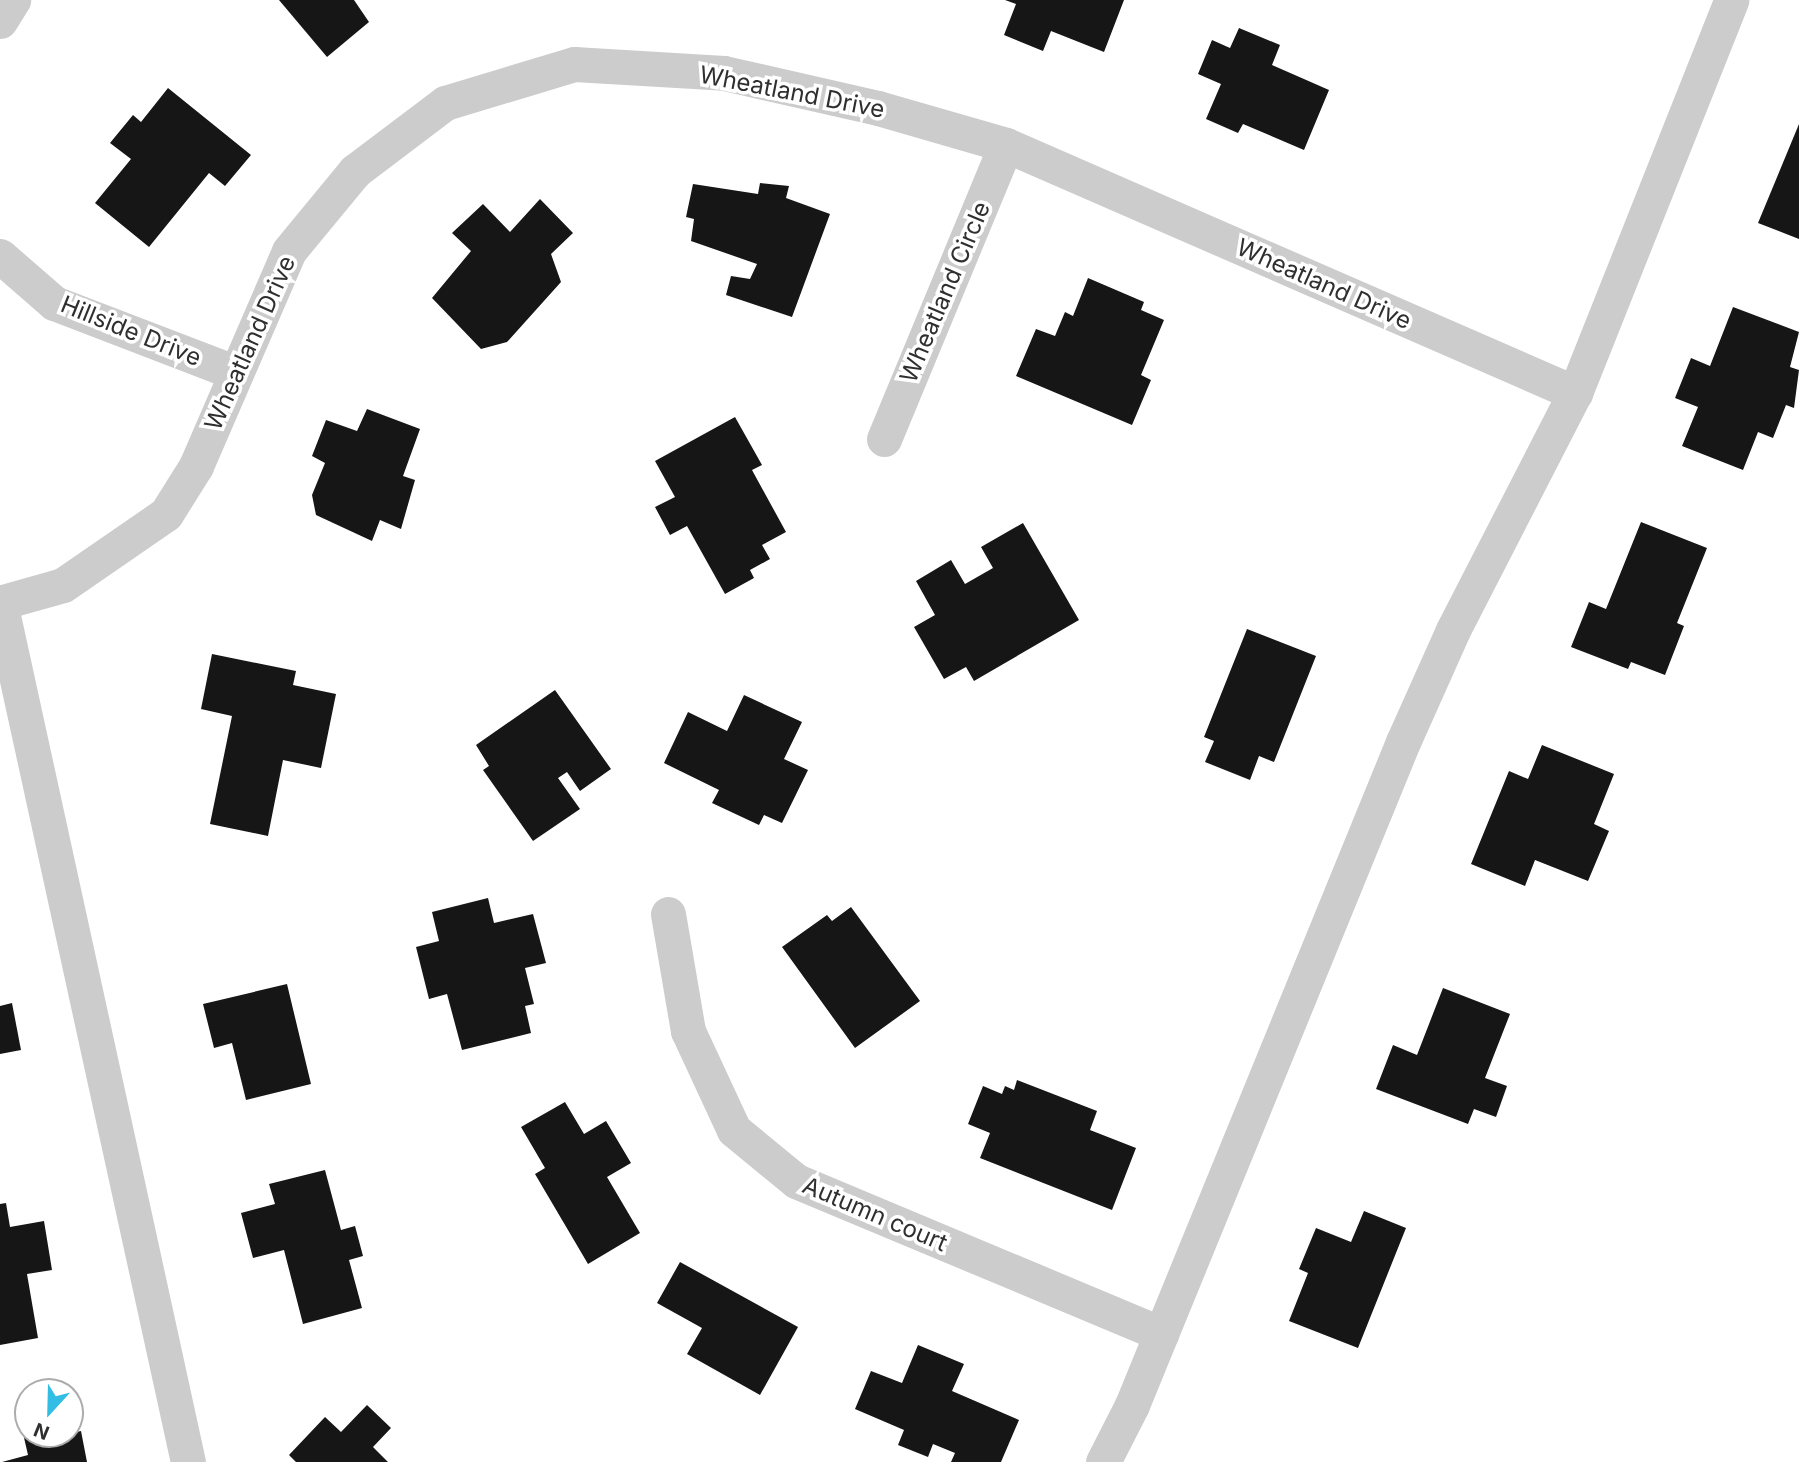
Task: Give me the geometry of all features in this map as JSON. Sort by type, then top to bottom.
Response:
[{"type":"street","points":[[0,21],[13,0]]},
{"type":"street","points":[[1103,1462],[1161,1334],[1403,742],[1453,630],[1575,393],[1731,0]]},
{"type":"street","name":"Wheatland Drive","points":[[1,602],[63,585],[166,514],[197,466],[234,372],[289,251],[355,171],[445,103],[574,64],[724,73],[878,108],[1006,145],[1575,393]]},
{"type":"street","name":"Wheatland Circle","points":[[884,439],[1006,145]]},
{"type":"street","name":"Hillside Drive","points":[[0,256],[54,303],[234,372]]},
{"type":"street","points":[[1,602],[188,1462]]},
{"type":"street","name":"Autumn court","points":[[668,914],[688,1031],[734,1130],[796,1181],[1161,1334]]},
{"type":"building","points":[[279,0],[354,0],[369,22],[327,57]]},
{"type":"building","points":[[1005,0],[1124,0],[1104,52],[1051,31],[1043,51],[1004,35],[1016,4]]},
{"type":"building","points":[[1239,28],[1280,45],[1272,65],[1329,90],[1304,150],[1243,124],[1238,133],[1206,119],[1221,84],[1198,74],[1212,40],[1230,48]]},
{"type":"building","points":[[168,88],[251,155],[225,186],[209,173],[149,247],[95,203],[131,159],[110,143],[133,115],[141,122]]},
{"type":"building","points":[[1799,124],[1799,239],[1758,223]]},
{"type":"building","points":[[760,183],[789,186],[786,198],[830,214],[792,317],[726,295],[731,276],[750,279],[757,264],[691,241],[694,219],[686,217],[693,184],[758,194]]},
{"type":"building","points":[[540,199],[573,233],[551,254],[561,282],[507,342],[481,349],[432,298],[471,251],[452,233],[483,204],[510,232]]},
{"type":"building","points":[[1088,278],[1144,302],[1141,310],[1164,320],[1141,375],[1151,380],[1132,425],[1016,376],[1036,329],[1055,336],[1065,312],[1073,316]]},
{"type":"building","points":[[1733,307],[1799,332],[1790,367],[1799,370],[1794,408],[1786,405],[1773,438],[1758,432],[1743,470],[1682,446],[1698,407],[1675,398],[1691,358],[1710,366]]},
{"type":"building","points":[[367,409],[420,429],[403,476],[415,480],[401,529],[380,520],[372,541],[316,515],[312,495],[325,463],[312,456],[326,420],[357,431]]},
{"type":"building","points":[[735,417],[762,465],[752,470],[786,532],[762,545],[770,559],[750,570],[754,578],[725,594],[687,526],[670,535],[655,507],[675,497],[655,461]]},
{"type":"building","points":[[1641,522],[1707,548],[1677,623],[1684,626],[1665,675],[1631,662],[1628,669],[1571,647],[1589,602],[1606,609]]},
{"type":"building","points":[[1023,523],[1079,620],[974,681],[966,667],[944,679],[914,627],[935,615],[916,581],[951,560],[965,584],[993,568],[981,547]]},
{"type":"building","points":[[1247,629],[1316,656],[1274,762],[1259,756],[1250,780],[1205,762],[1214,741],[1204,737]]},
{"type":"building","points":[[212,654],[296,671],[293,685],[336,694],[321,768],[283,760],[268,836],[210,824],[232,716],[201,709]]},
{"type":"building","points":[[555,690],[611,769],[580,791],[567,772],[558,778],[580,809],[533,841],[483,770],[489,766],[476,745]]},
{"type":"building","points":[[744,695],[802,722],[784,759],[808,770],[782,823],[764,815],[759,825],[712,803],[719,790],[664,763],[688,712],[727,731]]},
{"type":"building","points":[[1542,745],[1614,774],[1594,824],[1609,831],[1588,881],[1535,860],[1525,886],[1471,864],[1509,771],[1528,779]]},
{"type":"building","points":[[488,898],[494,923],[533,914],[546,963],[525,968],[534,1004],[525,1006],[531,1033],[462,1050],[447,994],[429,999],[416,947],[439,941],[432,912]]},
{"type":"building","points":[[851,907],[920,1001],[855,1048],[782,947],[827,915],[832,921]]},
{"type":"building","points":[[287,984],[311,1084],[246,1100],[232,1043],[214,1048],[203,1004]]},
{"type":"building","points":[[1443,988],[1510,1014],[1485,1078],[1507,1086],[1496,1117],[1474,1109],[1468,1124],[1376,1089],[1393,1045],[1417,1055]]},
{"type":"building","points":[[12,1003],[21,1050],[0,1054],[0,1006]]},
{"type":"building","points":[[1017,1080],[1097,1111],[1090,1130],[1136,1148],[1112,1210],[980,1158],[990,1133],[968,1124],[983,1086],[1002,1094],[1005,1086],[1014,1090]]},
{"type":"building","points":[[565,1102],[584,1134],[606,1121],[631,1163],[607,1177],[640,1233],[588,1264],[535,1174],[545,1168],[521,1127]]},
{"type":"building","points":[[325,1170],[341,1230],[355,1226],[363,1256],[349,1260],[362,1308],[303,1324],[284,1250],[253,1258],[241,1213],[275,1204],[269,1184]]},
{"type":"building","points":[[6,1203],[10,1227],[44,1221],[52,1270],[27,1274],[38,1338],[0,1345],[0,1204]]},
{"type":"building","points":[[1364,1211],[1406,1228],[1358,1348],[1289,1321],[1308,1273],[1299,1269],[1316,1228],[1351,1242]]},
{"type":"building","points":[[680,1262],[798,1327],[760,1395],[687,1354],[702,1328],[657,1303]]},
{"type":"building","points":[[918,1345],[964,1364],[952,1391],[1019,1420],[1001,1462],[951,1462],[955,1453],[933,1444],[928,1457],[898,1445],[904,1430],[855,1409],[871,1371],[902,1383]]},
{"type":"building","points":[[367,1405],[391,1428],[373,1447],[388,1462],[296,1462],[289,1455],[325,1417],[341,1432]]},
{"type":"building","points":[[84,1446],[87,1462],[2,1462],[28,1455],[26,1448]]}]
